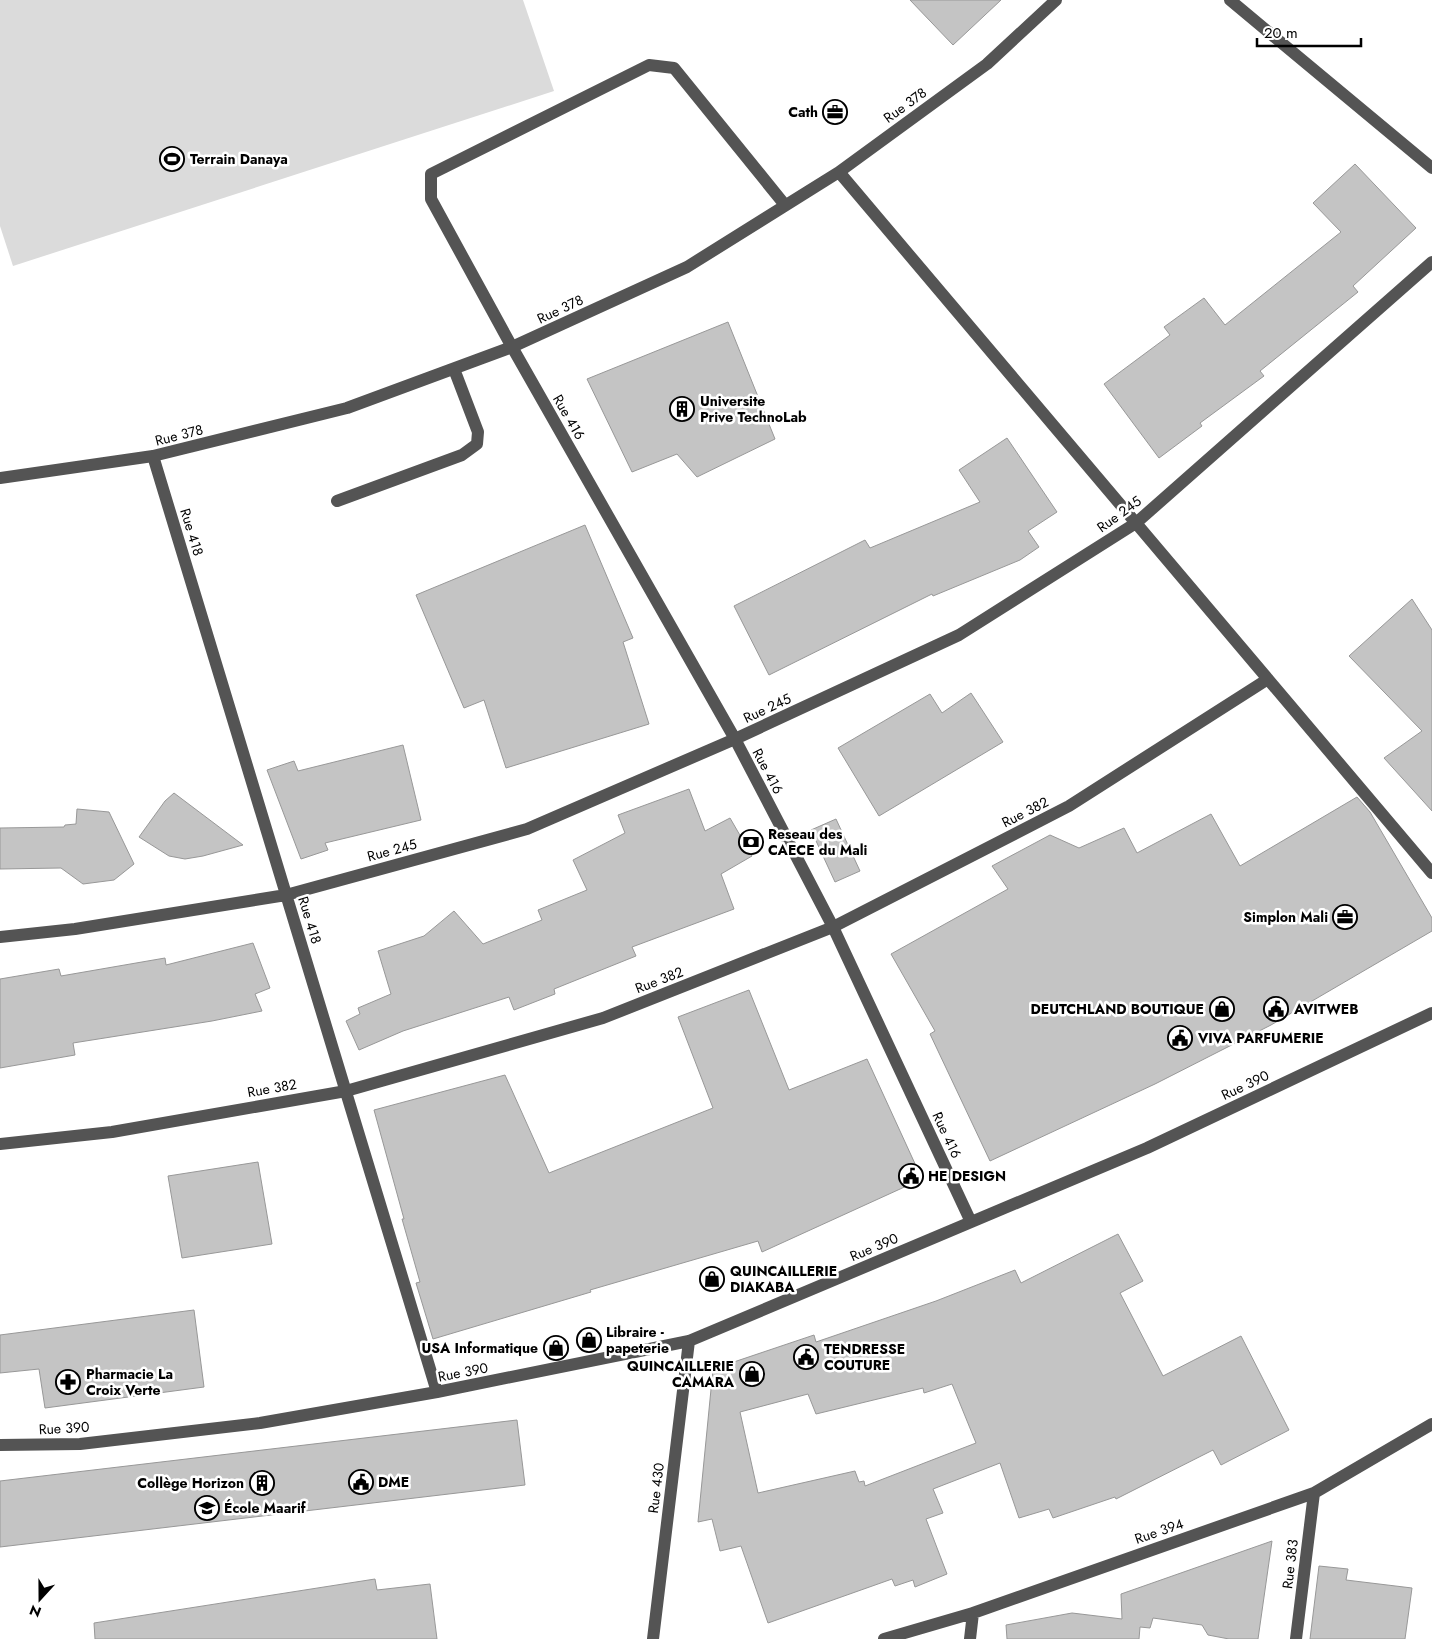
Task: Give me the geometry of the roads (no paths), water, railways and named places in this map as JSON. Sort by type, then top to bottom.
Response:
[{"type":"street","name":"Rue 378","points":[[0,478],[153,456],[347,408],[512,347],[687,267],[839,172],[987,64],[1056,0]]},
{"type":"street","points":[[1230,0],[1432,168]]},
{"type":"street","name":"Rue 416","points":[[785,205],[674,68],[649,65],[431,174],[431,199],[512,347],[735,740],[834,927],[971,1222]]},
{"type":"street","points":[[839,172],[1432,873]]},
{"type":"street","name":"Rue 245","points":[[0,937],[75,929],[286,895],[527,829],[735,740],[959,635],[1136,523],[1432,262]]},
{"type":"street","points":[[337,501],[462,455],[477,444],[478,432],[454,369]]},
{"type":"street","name":"Rue 418","points":[[153,456],[437,1392]]},
{"type":"street","name":"Rue 382","points":[[0,1144],[112,1132],[346,1090],[603,1018],[834,927],[1069,806],[1268,678]]},
{"type":"street","name":"Rue 390","points":[[0,1445],[80,1444],[260,1423],[437,1392],[689,1341],[1147,1148],[1432,1015]]},
{"type":"street","name":"Rue 430","points":[[653,1639],[689,1341]]},
{"type":"street","name":"Rue 394","points":[[884,1639],[973,1613],[1314,1493],[1432,1424]]},
{"type":"street","name":"Rue 383","points":[[1296,1639],[1314,1493]]},
{"type":"street","points":[[970,1639],[973,1613]]},
{"type":"place","name":"Cath","points":[[835,112]]},
{"type":"place","name":"Terrain Danaya","points":[[172,159]]},
{"type":"place","name":"Universite Prive TechnoLab","points":[[682,409]]},
{"type":"place","name":"Reseau des CAECE du Mali","points":[[751,842]]},
{"type":"place","name":"Simplon Mali","points":[[1345,917]]},
{"type":"place","name":"DEUTCHLAND BOUTIQUE","points":[[1222,1009]]},
{"type":"place","name":"AVITWEB","points":[[1276,1009]]},
{"type":"place","name":"VIVA PARFUMERIE","points":[[1180,1038]]},
{"type":"place","name":"HE DESIGN","points":[[911,1176]]},
{"type":"place","name":"QUINCAILLERIE DIAKABA","points":[[712,1279]]},
{"type":"place","name":"Libraire - papeterie","points":[[589,1340]]},
{"type":"place","name":"USA Informatique","points":[[556,1348]]},
{"type":"place","name":"TENDRESSE COUTURE","points":[[806,1357]]},
{"type":"place","name":"QUINCAILLERIE CAMARA","points":[[752,1374]]},
{"type":"place","name":"Pharmacie La Croix Verte","points":[[68,1382]]},
{"type":"place","name":"DME","points":[[361,1482]]},
{"type":"place","name":"Collège Horizon","points":[[262,1483]]},
{"type":"place","name":"École Maarif","points":[[207,1508]]}]
